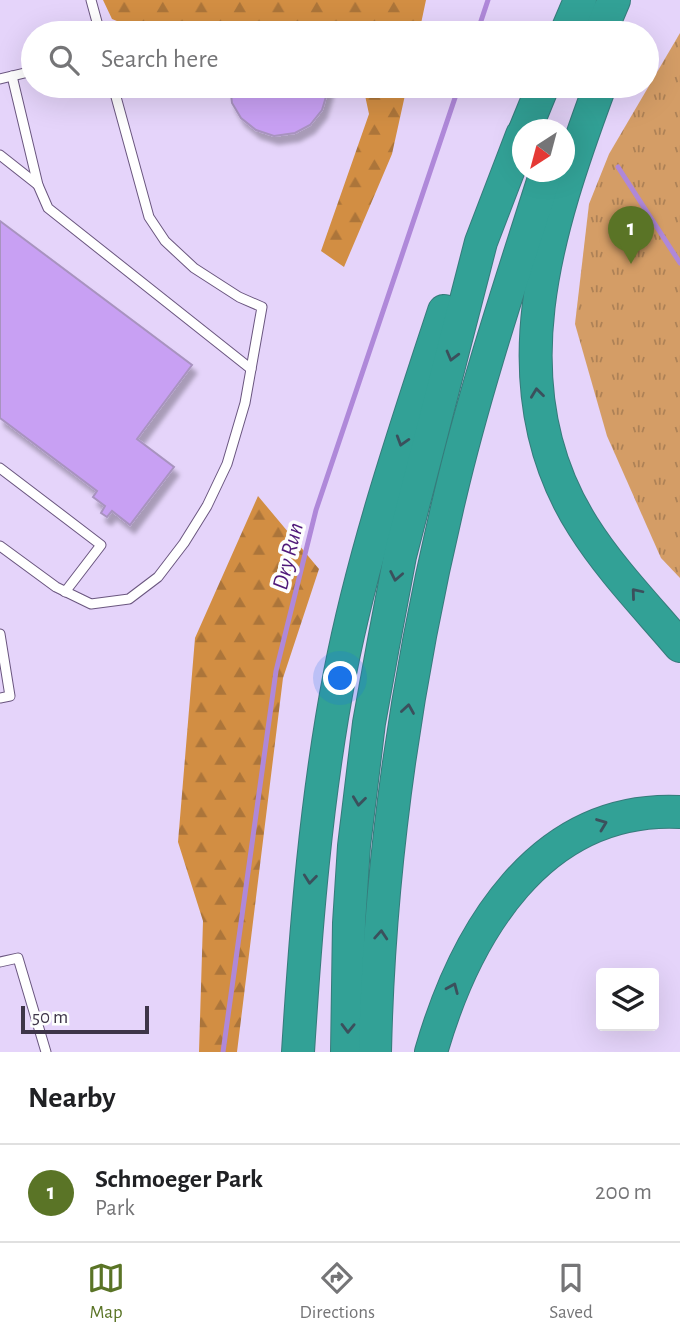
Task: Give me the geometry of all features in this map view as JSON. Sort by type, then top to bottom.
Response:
[{"type":"highway","points":[[571,21],[580,0]]},
{"type":"highway","points":[[605,21],[614,0]]},
{"type":"highway","points":[[625,21],[634,0]]},
{"type":"highway","points":[[530,119],[538,98]]},
{"type":"highway","points":[[566,119],[574,98]]},
{"type":"highway","points":[[596,98],[569,170],[551,239],[535,336],[537,397],[551,460],[575,512],[596,545],[680,646]]},
{"type":"highway","points":[[347,1052],[349,923],[354,846],[369,723],[400,555],[481,242],[512,163]]},
{"type":"highway","points":[[375,1052],[382,925],[397,781],[423,621],[450,496],[472,411],[543,182]]},
{"type":"highway","points":[[300,1052],[307,916],[318,810],[327,748],[357,597],[447,300],[481,242]]},
{"type":"highway","points":[[430,1052],[448,1000],[472,947],[494,913],[524,876],[554,849],[594,826],[633,815],[680,812]]},
{"type":"lane","points":[[91,0],[97,21]]},
{"type":"lane","points":[[0,79],[21,74]]},
{"type":"lane","points":[[12,76],[38,185],[48,208],[251,369]]},
{"type":"lane","points":[[0,546],[56,587],[91,604],[129,599],[158,577],[207,506],[227,464],[245,403],[262,307],[239,297],[194,268],[165,241],[149,217],[116,98]]},
{"type":"lane","points":[[0,155],[38,185]]},
{"type":"lane","points":[[0,468],[101,545],[65,592]]},
{"type":"lane","points":[[0,634],[10,696],[0,698]]},
{"type":"lane","points":[[0,962],[18,958],[46,1052]]},
{"type":"green space","points":[[103,0],[426,0],[422,21],[112,19]]},
{"type":"green space","points":[[680,33],[680,578],[661,558],[607,436],[575,324],[589,204],[609,154],[642,98],[659,98],[659,69]]},
{"type":"green space","points":[[366,98],[404,98],[392,154],[344,267],[321,251],[369,114]]},
{"type":"green space","points":[[258,496],[319,569],[283,678],[237,1052],[199,1052],[203,921],[178,842],[195,638]]},
{"type":"building","points":[[231,98],[326,98],[322,110],[310,125],[295,133],[274,136],[256,130],[241,118]]},
{"type":"building","points":[[0,221],[192,365],[137,439],[174,467],[130,525],[112,511],[107,517],[101,513],[105,506],[93,497],[97,491],[0,418]]},
{"type":"waterway","name":"Dry Run","points":[[481,21],[488,0]]},
{"type":"waterway","name":"Dry Run","points":[[223,1052],[276,671],[316,510],[455,98]]},
{"type":"waterway","points":[[618,167],[680,263]]},
{"type":"place","name":"Schmoeger Park","points":[[631,264]]}]
